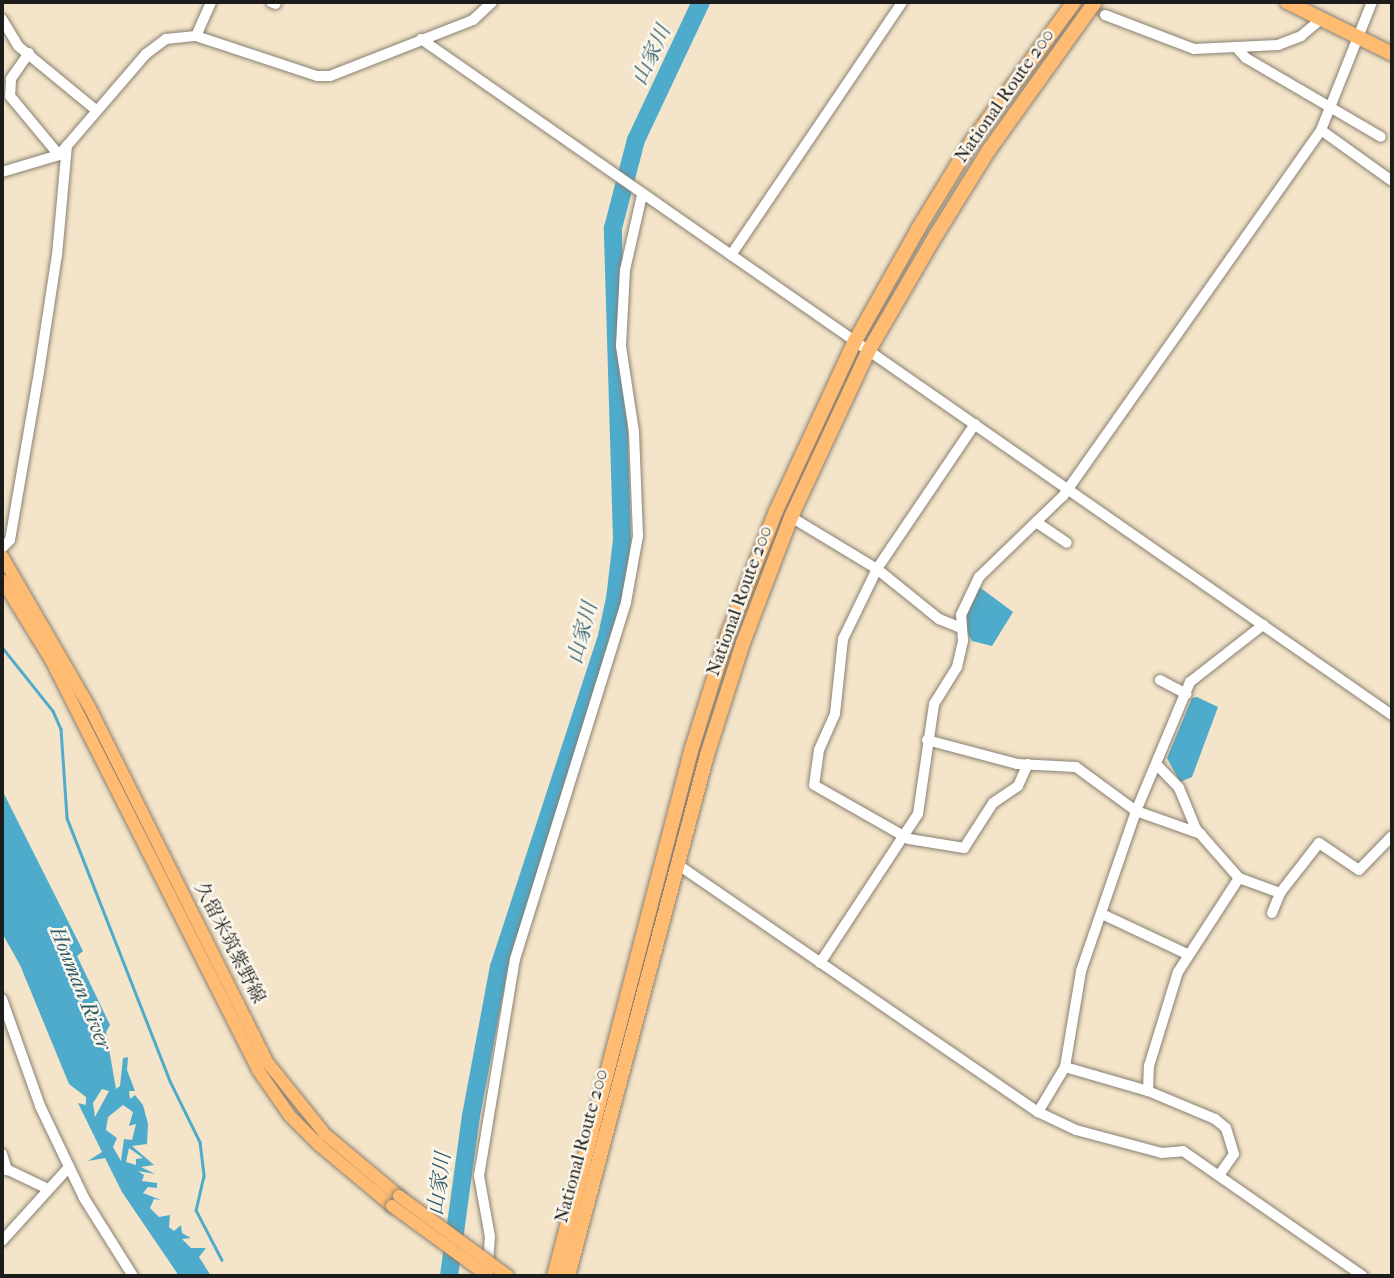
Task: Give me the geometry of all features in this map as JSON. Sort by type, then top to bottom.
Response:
[{"type":"highway","name":"National Route 200","points":[[554,1276],[660,860],[723,647],[776,511],[855,341],[972,141],[1074,2]]},
{"type":"highway","name":"National Route 200","points":[[568,1276],[677,864],[743,643],[791,517],[869,350],[989,150],[1095,2]]},
{"type":"highway","points":[[1287,2],[1392,54]]},
{"type":"main road","name":"久留米筑紫野線","points":[[2,556],[89,706],[268,1063],[325,1134],[396,1201],[487,1276]]},
{"type":"main road","name":"久留米筑紫野線","points":[[2,580],[51,660],[258,1070],[309,1135],[348,1173],[396,1201],[508,1276]]},
{"type":"street","points":[[196,36],[211,2]]},
{"type":"street","points":[[2,172],[59,155],[166,39],[196,36],[317,76],[344,73],[421,39],[473,20],[492,2]]},
{"type":"street","points":[[731,255],[902,2]]},
{"type":"street","points":[[820,963],[918,814],[934,704],[957,667],[963,649],[959,627],[966,600],[979,577],[1068,489],[1321,130],[1372,2]]},
{"type":"street","points":[[1105,15],[1175,45],[1237,47],[1278,44],[1301,36],[1320,20]]},
{"type":"street","points":[[2,19],[18,46],[97,111]]},
{"type":"street","points":[[421,39],[1392,715]]},
{"type":"street","points":[[1237,47],[1246,58],[1381,136]]},
{"type":"street","points":[[29,53],[11,79],[10,96],[59,155]]},
{"type":"street","points":[[1321,130],[1392,181]]},
{"type":"street","points":[[2,548],[10,540],[39,372],[57,255],[67,145]]},
{"type":"street","points":[[487,1276],[490,1237],[479,1176],[515,959],[626,602],[638,536],[634,432],[621,346],[625,270],[642,194]]},
{"type":"street","points":[[975,424],[877,569],[843,639],[835,714],[819,750],[814,785],[904,836],[964,848],[993,803],[1018,786],[1028,764]]},
{"type":"street","points":[[791,517],[877,569],[939,619],[959,627]]},
{"type":"street","points":[[1036,522],[1067,543]]},
{"type":"street","points":[[1038,1112],[1065,1067],[1081,971],[1136,811],[1158,766],[1190,682],[1263,625]]},
{"type":"street","points":[[1160,680],[1186,694]]},
{"type":"street","points":[[927,740],[1028,764],[1076,767],[1136,811],[1201,834]]},
{"type":"street","points":[[1158,766],[1179,789],[1201,834],[1239,878],[1280,893]]},
{"type":"street","points":[[1272,913],[1280,893],[1319,844],[1359,870],[1392,836]]},
{"type":"street","points":[[677,864],[1038,1112],[1088,1133],[1162,1153],[1183,1151],[1220,1174],[1363,1276]]},
{"type":"street","points":[[1147,1091],[1149,1066],[1168,997],[1189,955],[1239,878]]},
{"type":"street","points":[[1102,914],[1189,955]]},
{"type":"street","points":[[2,999],[40,1106],[69,1167],[133,1276]]},
{"type":"street","points":[[1065,1067],[1147,1091],[1215,1119],[1226,1129],[1234,1154],[1220,1174]]},
{"type":"street","points":[[2,1154],[4,1169],[48,1189]]},
{"type":"street","points":[[2,1241],[69,1167]]},
{"type":"water","points":[[978,586],[1013,612],[992,646],[972,641],[966,631],[966,614]]},
{"type":"water","points":[[1197,697],[1218,707],[1192,777],[1180,782],[1167,758],[1192,698]]},
{"type":"water","name":"Houman River","points":[[2,790],[83,951],[77,956],[110,1025],[106,1032],[116,1089],[120,1086],[123,1058],[128,1057],[127,1070],[135,1091],[129,1091],[130,1099],[135,1095],[143,1105],[148,1124],[147,1144],[132,1146],[154,1165],[141,1167],[155,1174],[138,1171],[144,1175],[142,1181],[157,1183],[157,1188],[148,1187],[143,1193],[161,1200],[154,1199],[150,1208],[159,1217],[170,1215],[169,1227],[174,1231],[181,1225],[182,1233],[191,1238],[182,1239],[191,1248],[206,1248],[199,1257],[211,1276],[179,1276],[122,1192],[105,1158],[88,1161],[102,1152],[78,1103],[86,1105],[86,1097],[69,1084],[20,965],[2,933]],"holes":[[[102,1089],[109,1091],[95,1117],[93,1103]],[[123,1105],[133,1112],[129,1126],[136,1124],[132,1140],[124,1139],[121,1161],[113,1147],[117,1138],[106,1130],[108,1117]],[[129,1148],[143,1158],[136,1159],[136,1165],[126,1162]]]},
{"type":"waterway","name":"山家川","points":[[449,1276],[471,1116],[499,967],[607,636],[615,599],[622,539],[613,228],[636,140],[701,2]]},
{"type":"waterway","points":[[2,647],[53,711],[61,729],[67,818],[170,1081],[200,1142],[204,1176],[196,1210],[222,1260]]},
{"type":"tunnel","points":[[1083,2],[1105,15]]}]
